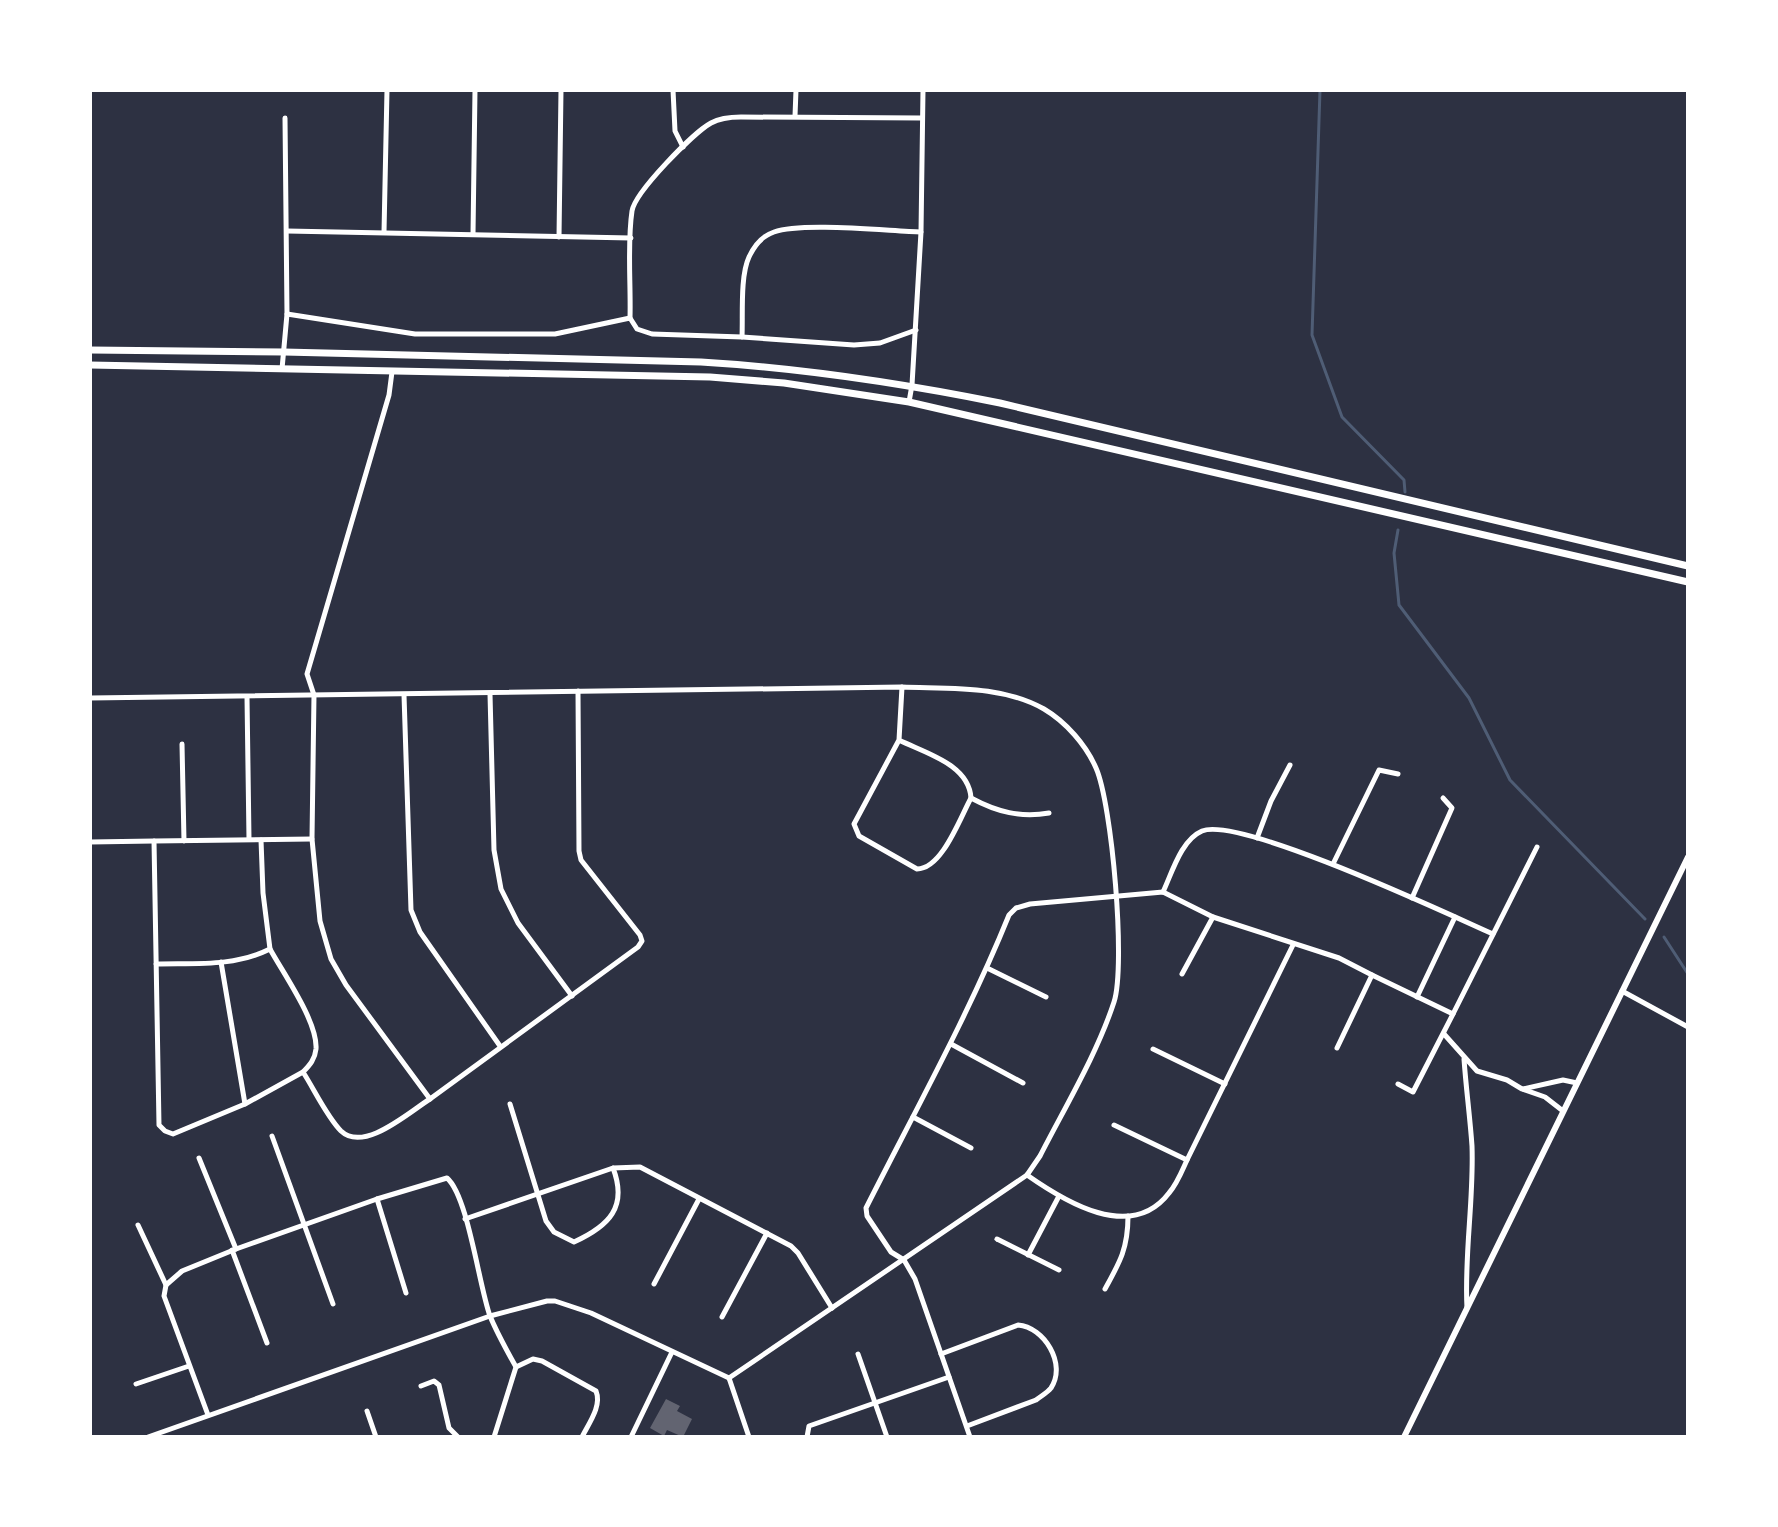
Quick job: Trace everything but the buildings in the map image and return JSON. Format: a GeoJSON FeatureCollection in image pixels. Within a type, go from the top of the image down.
{"type":"FeatureCollection","features":[{"type":"Feature","properties":{"kind":"main road"},"geometry":{"type":"LineString","coordinates":[[90,350],[701,362],[912,385],[1000,403],[1688,566]]}},
{"type":"Feature","properties":{"kind":"main road"},"geometry":{"type":"LineString","coordinates":[[90,365],[710,377],[784,383],[909,402],[1688,582]]}},
{"type":"Feature","properties":{"kind":"street"},"geometry":{"type":"LineString","coordinates":[[384,232],[387,90]]}},
{"type":"Feature","properties":{"kind":"street"},"geometry":{"type":"LineString","coordinates":[[473,234],[475,90]]}},
{"type":"Feature","properties":{"kind":"street"},"geometry":{"type":"LineString","coordinates":[[559,237],[561,90]]}},
{"type":"Feature","properties":{"kind":"street"},"geometry":{"type":"LineString","coordinates":[[673,90],[675,131],[683,147]]}},
{"type":"Feature","properties":{"kind":"street"},"geometry":{"type":"LineString","coordinates":[[795,116],[796,90]]}},
{"type":"Feature","properties":{"kind":"street"},"geometry":{"type":"LineString","coordinates":[[909,402],[921,232],[923,90]]}},
{"type":"Feature","properties":{"kind":"street"},"geometry":{"type":"LineString","coordinates":[[916,330],[868,346],[652,334],[637,329],[630,318],[631,238],[633,206],[643,191],[683,147],[714,121],[795,116],[922,118]]}},
{"type":"Feature","properties":{"kind":"street"},"geometry":{"type":"LineString","coordinates":[[282,370],[287,314],[285,118]]}},
{"type":"Feature","properties":{"kind":"street"},"geometry":{"type":"LineString","coordinates":[[742,337],[746,266],[757,243],[763,238],[774,232],[795,228],[921,232]]}},
{"type":"Feature","properties":{"kind":"street"},"geometry":{"type":"LineString","coordinates":[[287,231],[631,238]]}},
{"type":"Feature","properties":{"kind":"street"},"geometry":{"type":"LineString","coordinates":[[287,314],[415,334],[555,334],[630,318]]}},
{"type":"Feature","properties":{"kind":"street"},"geometry":{"type":"LineString","coordinates":[[392,372],[389,395],[307,674],[314,695],[312,839],[320,921],[331,959],[354,998],[430,1099]]}},
{"type":"Feature","properties":{"kind":"street"},"geometry":{"type":"LineString","coordinates":[[899,740],[957,769],[966,778],[971,798],[938,860],[925,869],[917,869],[859,836],[854,824],[899,740],[902,687]]}},
{"type":"Feature","properties":{"kind":"street"},"geometry":{"type":"LineString","coordinates":[[90,698],[902,687],[1006,694],[1044,709],[1087,748],[1105,793],[1119,973],[1114,1002],[1047,1142],[1027,1175],[729,1378]]}},
{"type":"Feature","properties":{"kind":"street"},"geometry":{"type":"LineString","coordinates":[[303,1072],[341,1130],[358,1139],[371,1137],[430,1099],[638,947],[642,941],[640,935],[581,860],[578,691]]}},
{"type":"Feature","properties":{"kind":"street"},"geometry":{"type":"LineString","coordinates":[[490,694],[494,850],[501,889],[518,923],[572,996]]}},
{"type":"Feature","properties":{"kind":"street"},"geometry":{"type":"LineString","coordinates":[[404,695],[409,888],[414,921],[500,1046]]}},
{"type":"Feature","properties":{"kind":"street"},"geometry":{"type":"LineString","coordinates":[[247,697],[249,839]]}},
{"type":"Feature","properties":{"kind":"street"},"geometry":{"type":"LineString","coordinates":[[182,744],[184,841]]}},
{"type":"Feature","properties":{"kind":"street"},"geometry":{"type":"LineString","coordinates":[[1257,838],[1271,801],[1290,765]]}},
{"type":"Feature","properties":{"kind":"street"},"geometry":{"type":"LineString","coordinates":[[1333,864],[1379,770],[1398,774]]}},
{"type":"Feature","properties":{"kind":"street"},"geometry":{"type":"LineString","coordinates":[[971,798],[987,807],[1026,817],[1049,813]]}},
{"type":"Feature","properties":{"kind":"street"},"geometry":{"type":"LineString","coordinates":[[1412,898],[1452,808],[1443,798]]}},
{"type":"Feature","properties":{"kind":"street"},"geometry":{"type":"LineString","coordinates":[[1163,892],[1184,848],[1205,830],[1257,838],[1333,864],[1493,934]]}},
{"type":"Feature","properties":{"kind":"street"},"geometry":{"type":"LineString","coordinates":[[90,842],[312,839]]}},
{"type":"Feature","properties":{"kind":"street"},"geometry":{"type":"LineString","coordinates":[[154,841],[159,1125],[173,1134],[245,1104],[303,1072],[312,1063],[316,1046],[305,1013],[270,949],[261,840]]}},
{"type":"Feature","properties":{"kind":"street"},"geometry":{"type":"LineString","coordinates":[[1398,1084],[1413,1092],[1537,847]]}},
{"type":"Feature","properties":{"kind":"street"},"geometry":{"type":"LineString","coordinates":[[1404,1437],[1688,857]]}},
{"type":"Feature","properties":{"kind":"street"},"geometry":{"type":"LineString","coordinates":[[970,1437],[915,1279],[904,1260],[891,1252],[867,1216],[866,1208],[951,1044],[1009,915],[1016,908],[1030,904],[1163,892],[1213,917],[1339,958],[1453,1014]]}},
{"type":"Feature","properties":{"kind":"street"},"geometry":{"type":"LineString","coordinates":[[1182,974],[1213,917]]}},
{"type":"Feature","properties":{"kind":"street"},"geometry":{"type":"LineString","coordinates":[[1417,997],[1455,917]]}},
{"type":"Feature","properties":{"kind":"street"},"geometry":{"type":"LineString","coordinates":[[1027,1175],[1059,1196],[1093,1212],[1128,1216],[1150,1209],[1169,1194],[1293,945]]}},
{"type":"Feature","properties":{"kind":"street"},"geometry":{"type":"LineString","coordinates":[[156,964],[248,959],[270,949]]}},
{"type":"Feature","properties":{"kind":"street"},"geometry":{"type":"LineString","coordinates":[[221,962],[245,1104]]}},
{"type":"Feature","properties":{"kind":"street"},"geometry":{"type":"LineString","coordinates":[[987,968],[1046,997]]}},
{"type":"Feature","properties":{"kind":"street"},"geometry":{"type":"LineString","coordinates":[[1337,1048],[1372,975]]}},
{"type":"Feature","properties":{"kind":"street"},"geometry":{"type":"LineString","coordinates":[[1622,991],[1688,1027]]}},
{"type":"Feature","properties":{"kind":"street"},"geometry":{"type":"LineString","coordinates":[[1444,1034],[1477,1071],[1545,1097],[1563,1111]]}},
{"type":"Feature","properties":{"kind":"street"},"geometry":{"type":"LineString","coordinates":[[951,1044],[1023,1083]]}},
{"type":"Feature","properties":{"kind":"street"},"geometry":{"type":"LineString","coordinates":[[1153,1049],[1225,1084]]}},
{"type":"Feature","properties":{"kind":"street"},"geometry":{"type":"LineString","coordinates":[[1464,1059],[1472,1146],[1469,1251],[1465,1280],[1467,1308]]}},
{"type":"Feature","properties":{"kind":"street"},"geometry":{"type":"LineString","coordinates":[[1522,1089],[1563,1080],[1577,1083]]}},
{"type":"Feature","properties":{"kind":"street"},"geometry":{"type":"LineString","coordinates":[[510,1104],[550,1227],[567,1239],[577,1241],[595,1232],[608,1220],[619,1185],[613,1168]]}},
{"type":"Feature","properties":{"kind":"street"},"geometry":{"type":"LineString","coordinates":[[913,1117],[971,1148]]}},
{"type":"Feature","properties":{"kind":"street"},"geometry":{"type":"LineString","coordinates":[[1114,1125],[1187,1160]]}},
{"type":"Feature","properties":{"kind":"street"},"geometry":{"type":"LineString","coordinates":[[272,1136],[333,1304]]}},
{"type":"Feature","properties":{"kind":"street"},"geometry":{"type":"LineString","coordinates":[[199,1158],[267,1343]]}},
{"type":"Feature","properties":{"kind":"street"},"geometry":{"type":"LineString","coordinates":[[465,1219],[613,1168],[640,1167],[780,1239],[798,1253],[832,1308]]}},
{"type":"Feature","properties":{"kind":"street"},"geometry":{"type":"LineString","coordinates":[[166,1285],[182,1271],[234,1250],[377,1199],[447,1178],[454,1186],[465,1219],[490,1316],[516,1367],[494,1437]]}},
{"type":"Feature","properties":{"kind":"street"},"geometry":{"type":"LineString","coordinates":[[1028,1255],[1059,1196]]}},
{"type":"Feature","properties":{"kind":"street"},"geometry":{"type":"LineString","coordinates":[[377,1199],[406,1293]]}},
{"type":"Feature","properties":{"kind":"street"},"geometry":{"type":"LineString","coordinates":[[654,1284],[699,1199]]}},
{"type":"Feature","properties":{"kind":"street"},"geometry":{"type":"LineString","coordinates":[[1105,1289],[1123,1257],[1128,1237],[1128,1216]]}},
{"type":"Feature","properties":{"kind":"street"},"geometry":{"type":"LineString","coordinates":[[138,1225],[166,1285],[164,1296],[208,1415]]}},
{"type":"Feature","properties":{"kind":"street"},"geometry":{"type":"LineString","coordinates":[[722,1317],[767,1233]]}},
{"type":"Feature","properties":{"kind":"street"},"geometry":{"type":"LineString","coordinates":[[997,1239],[1059,1270]]}},
{"type":"Feature","properties":{"kind":"street"},"geometry":{"type":"LineString","coordinates":[[148,1437],[490,1316],[555,1301],[591,1313],[729,1378],[749,1437]]}},
{"type":"Feature","properties":{"kind":"street"},"geometry":{"type":"LineString","coordinates":[[941,1354],[1018,1325],[1038,1333],[1050,1349],[1055,1370],[1054,1381],[1046,1393],[1036,1400],[967,1426]]}},
{"type":"Feature","properties":{"kind":"street"},"geometry":{"type":"LineString","coordinates":[[631,1437],[672,1352]]}},
{"type":"Feature","properties":{"kind":"street"},"geometry":{"type":"LineString","coordinates":[[858,1354],[887,1437]]}},
{"type":"Feature","properties":{"kind":"street"},"geometry":{"type":"LineString","coordinates":[[516,1367],[533,1359],[542,1361],[596,1391],[597,1406],[582,1437]]}},
{"type":"Feature","properties":{"kind":"street"},"geometry":{"type":"LineString","coordinates":[[136,1384],[189,1366]]}},
{"type":"Feature","properties":{"kind":"street"},"geometry":{"type":"LineString","coordinates":[[807,1437],[809,1426],[949,1377]]}},
{"type":"Feature","properties":{"kind":"street"},"geometry":{"type":"LineString","coordinates":[[421,1386],[434,1381],[439,1385],[449,1428],[458,1437]]}},
{"type":"Feature","properties":{"kind":"street"},"geometry":{"type":"LineString","coordinates":[[367,1411],[376,1437]]}},
{"type":"Feature","properties":{"kind":"waterway"},"geometry":{"type":"LineString","coordinates":[[1320,90],[1312,335],[1342,417],[1404,480],[1405,492]]}},
{"type":"Feature","properties":{"kind":"waterway"},"geometry":{"type":"LineString","coordinates":[[1398,530],[1394,553],[1399,605],[1469,698],[1510,780],[1645,919]]}},
{"type":"Feature","properties":{"kind":"waterway"},"geometry":{"type":"LineString","coordinates":[[1664,937],[1688,974]]}}]}
